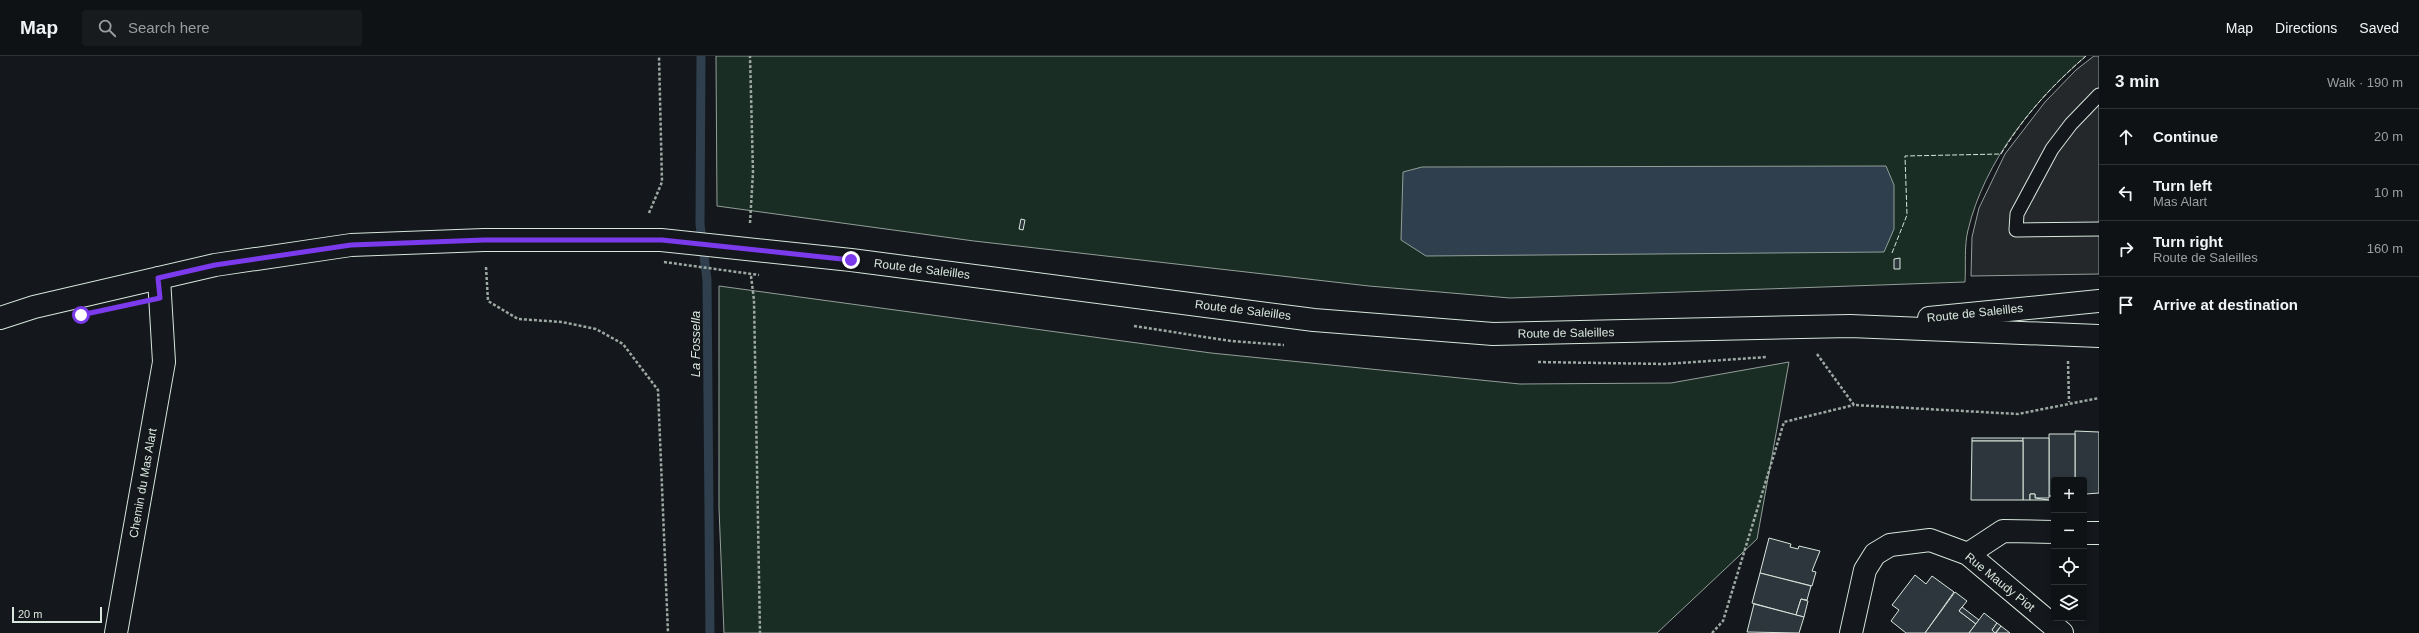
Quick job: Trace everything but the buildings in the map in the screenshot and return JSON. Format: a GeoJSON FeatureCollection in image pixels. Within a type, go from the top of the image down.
{"type":"FeatureCollection","features":[{"type":"Feature","properties":{"kind":"main road","name":"Route de Saleilles"},"geometry":{"type":"LineString","coordinates":[[0,318],[34,307],[215,265],[351,245],[484,240],[662,240],[851,260],[1314,320],[1493,334],[1850,326],[2067,336],[2099,336]]}},
{"type":"Feature","properties":{"kind":"main road","name":"Chemin du Mas Alart"},"geometry":{"type":"LineString","coordinates":[[116,633],[164,362],[164,333],[158,278]]}},
{"type":"Feature","properties":{"kind":"main road","name":"Route de Saleilles"},"geometry":{"type":"LineString","coordinates":[[1850,326],[2099,301]]}},
{"type":"Feature","properties":{"kind":"main road"},"geometry":{"type":"LineString","coordinates":[[1968,554],[2003,531],[2051,532]]}},
{"type":"Feature","properties":{"kind":"main road"},"geometry":{"type":"LineString","coordinates":[[2087,533],[2099,533]]}},
{"type":"Feature","properties":{"kind":"main road","name":"Rue Maudy Piot"},"geometry":{"type":"LineString","coordinates":[[1851,633],[1866,570],[1875,554],[1890,545],[1930,540],[1968,554],[2062,633]]}},
{"type":"Feature","properties":{"kind":"lane"},"geometry":{"type":"LineString","coordinates":[[2099,95],[2071,124],[2052,149],[2017,214],[2016,230],[2099,229]]}},
{"type":"Feature","properties":{"kind":"path"},"geometry":{"type":"LineString","coordinates":[[637,240],[662,182],[659,56]]}},
{"type":"Feature","properties":{"kind":"path"},"geometry":{"type":"LineString","coordinates":[[750,56],[753,172],[748,249],[754,300],[760,633]]}},
{"type":"Feature","properties":{"kind":"path"},"geometry":{"type":"LineString","coordinates":[[484,240],[488,301],[518,319],[562,322],[596,329],[623,344],[658,390],[668,633]]}},
{"type":"Feature","properties":{"kind":"path"},"geometry":{"type":"LineString","coordinates":[[656,262],[759,275]]}},
{"type":"Feature","properties":{"kind":"path"},"geometry":{"type":"LineString","coordinates":[[2067,336],[2069,402]]}},
{"type":"Feature","properties":{"kind":"path"},"geometry":{"type":"LineString","coordinates":[[1816,353],[1854,405]]}},
{"type":"Feature","properties":{"kind":"path"},"geometry":{"type":"LineString","coordinates":[[1712,633],[1723,621],[1784,422],[1854,405],[2018,414],[2069,402],[2099,398]]}},
{"type":"Feature","properties":{"kind":"green space"},"geometry":{"type":"Polygon","coordinates":[[[716,56],[2086,56],[2066,74],[2030,113],[1999,156],[1986,180],[1976,204],[1968,230],[1965,282],[1510,298],[1369,286],[974,241],[717,206],[716,56]]]}},
{"type":"Feature","properties":{"kind":"green space"},"geometry":{"type":"Polygon","coordinates":[[[719,286],[1211,353],[1520,384],[1671,383],[1789,362],[1757,539],[1657,633],[724,633],[719,508],[719,286]]]}},
{"type":"Feature","properties":{"kind":"shaded area"},"geometry":{"type":"Polygon","coordinates":[[[2094,56],[2099,56],[2099,274],[1971,276],[1972,237],[1979,208],[2005,154],[2045,102],[2076,70],[2094,56]]]}},
{"type":"Feature","properties":{"kind":"water"},"geometry":{"type":"Polygon","coordinates":[[[1886,166],[1894,185],[1894,229],[1884,252],[1426,256],[1401,240],[1403,172],[1422,167],[1886,166]]]}},
{"type":"Feature","properties":{"kind":"waterway","name":"La Fossella"},"geometry":{"type":"LineString","coordinates":[[701,56],[700,224],[707,280],[710,633]]}},
{"type":"Feature","properties":{"kind":"fence"},"geometry":{"type":"LineString","coordinates":[[1892,253],[1907,215],[1905,156],[2001,154],[2019,127],[2039,102],[2086,56]]}},
{"type":"Feature","properties":{"kind":"route"},"geometry":{"type":"LineString","coordinates":[[81,315],[160,298],[158,278],[215,265],[351,245],[484,240],[662,240],[851,260]]}}]}
